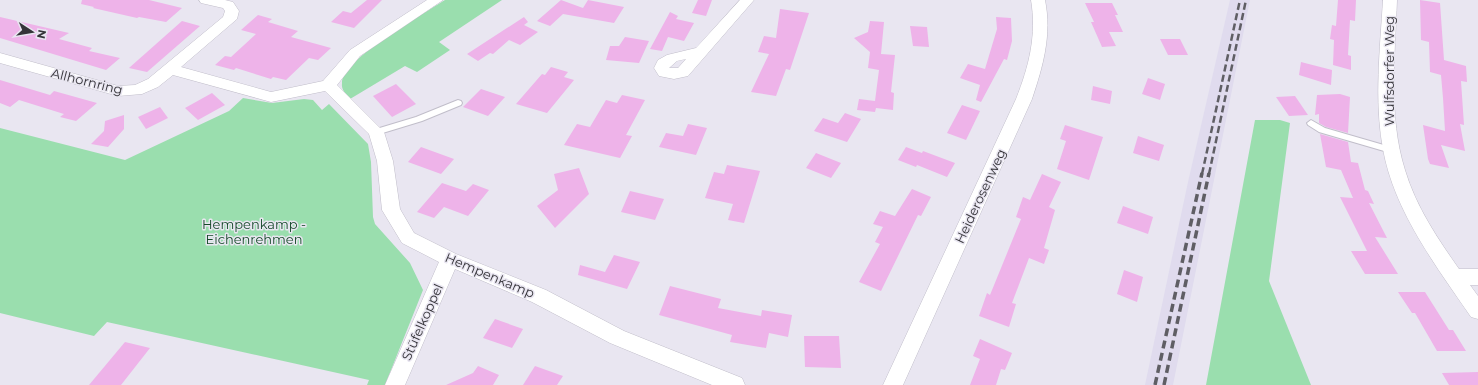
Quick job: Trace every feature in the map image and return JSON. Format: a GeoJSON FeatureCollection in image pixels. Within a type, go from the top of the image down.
{"type":"FeatureCollection","features":[{"type":"Feature","properties":{"kind":"street","name":"Allhornring"},"geometry":{"type":"LineString","coordinates":[[0,58],[122,92],[146,87],[222,27],[232,15],[231,8],[228,5],[206,0]]}},
{"type":"Feature","properties":{"kind":"street"},"geometry":{"type":"LineString","coordinates":[[170,69],[277,99],[328,86],[355,53],[436,0]]}},
{"type":"Feature","properties":{"kind":"street"},"geometry":{"type":"LineString","coordinates":[[699,52],[748,0]]}},
{"type":"Feature","properties":{"kind":"street","name":"Heiderosenweg"},"geometry":{"type":"LineString","coordinates":[[893,385],[1018,111],[1032,77],[1040,46],[1040,7],[1038,0]]}},
{"type":"Feature","properties":{"kind":"street","name":"Wulfsdorfer Weg"},"geometry":{"type":"LineString","coordinates":[[1390,0],[1387,109],[1391,150],[1414,212],[1478,311]]}},
{"type":"Feature","properties":{"kind":"street","name":"Hempenkamp"},"geometry":{"type":"LineString","coordinates":[[328,86],[376,132],[385,161],[391,210],[408,238],[450,259],[539,296],[617,337],[735,385]]}},
{"type":"Feature","properties":{"kind":"street","name":"Stüfelkoppel"},"geometry":{"type":"LineString","coordinates":[[395,385],[450,259]]}},
{"type":"Feature","properties":{"kind":"street"},"geometry":{"type":"LineString","coordinates":[[1455,277],[1478,277]]}},
{"type":"Feature","properties":{"kind":"lane"},"geometry":{"type":"LineString","coordinates":[[376,132],[418,119],[458,102]]}},
{"type":"Feature","properties":{"kind":"lane"},"geometry":{"type":"LineString","coordinates":[[1311,123],[1322,130],[1391,150]]}},
{"type":"Feature","properties":{"kind":"shaded area"},"geometry":{"type":"Polygon","coordinates":[[[1230,0],[1250,0],[1173,385],[1145,385],[1188,182],[1230,0]]]}},
{"type":"Feature","properties":{"kind":"green space"},"geometry":{"type":"Polygon","coordinates":[[[445,0],[502,0],[439,42],[450,50],[417,72],[405,66],[350,99],[345,94],[342,83],[346,73],[355,62],[386,37],[445,0]]]}},
{"type":"Feature","properties":{"kind":"green space","name":"Hempenkamp - Eichenrehmen"},"geometry":{"type":"Polygon","coordinates":[[[243,98],[272,103],[304,99],[313,100],[322,110],[329,104],[368,144],[371,162],[373,217],[375,224],[410,263],[423,290],[385,385],[367,385],[369,380],[107,322],[94,336],[0,313],[0,128],[125,160],[229,111],[243,98]]]}},
{"type":"Feature","properties":{"kind":"green space"},"geometry":{"type":"Polygon","coordinates":[[[1255,120],[1280,120],[1290,123],[1269,281],[1311,385],[1206,385],[1255,120]]]}},
{"type":"Feature","properties":{"kind":"building"},"geometry":{"type":"Polygon","coordinates":[[[82,0],[149,0],[182,8],[166,22],[139,17],[137,18],[93,8],[94,7],[81,4],[82,0]]]}},
{"type":"Feature","properties":{"kind":"building"},"geometry":{"type":"Polygon","coordinates":[[[367,0],[382,0],[354,28],[331,22],[343,11],[351,13],[367,0]]]}},
{"type":"Feature","properties":{"kind":"building"},"geometry":{"type":"Polygon","coordinates":[[[561,0],[583,8],[588,0],[624,7],[614,23],[563,14],[550,26],[537,21],[561,0]]]}},
{"type":"Feature","properties":{"kind":"building"},"geometry":{"type":"Polygon","coordinates":[[[698,0],[712,0],[706,16],[692,13],[698,0]]]}},
{"type":"Feature","properties":{"kind":"building"},"geometry":{"type":"Polygon","coordinates":[[[1338,0],[1356,0],[1355,21],[1350,20],[1348,55],[1351,56],[1351,70],[1333,65],[1334,40],[1330,39],[1332,25],[1336,26],[1338,0]]]}},
{"type":"Feature","properties":{"kind":"building"},"geometry":{"type":"Polygon","coordinates":[[[1420,0],[1440,3],[1444,60],[1466,66],[1467,82],[1461,81],[1464,125],[1460,124],[1465,151],[1441,145],[1449,168],[1430,164],[1428,159],[1423,125],[1445,131],[1441,75],[1430,72],[1429,42],[1421,40],[1420,0]]]}},
{"type":"Feature","properties":{"kind":"building"},"geometry":{"type":"Polygon","coordinates":[[[1085,3],[1112,3],[1118,15],[1115,15],[1123,32],[1109,32],[1116,46],[1102,47],[1091,22],[1094,22],[1085,3]]]}},
{"type":"Feature","properties":{"kind":"building"},"geometry":{"type":"Polygon","coordinates":[[[780,9],[809,13],[790,70],[786,69],[776,96],[751,92],[769,54],[758,52],[764,36],[776,38],[780,9]]]}},
{"type":"Feature","properties":{"kind":"building"},"geometry":{"type":"Polygon","coordinates":[[[670,12],[678,16],[676,19],[694,23],[684,41],[668,37],[662,51],[650,49],[670,12]]]}},
{"type":"Feature","properties":{"kind":"building"},"geometry":{"type":"Polygon","coordinates":[[[258,15],[272,19],[268,22],[298,31],[291,37],[331,48],[318,60],[309,58],[286,80],[273,77],[271,79],[236,68],[234,70],[215,65],[225,56],[231,57],[256,34],[241,30],[258,15]]]}},
{"type":"Feature","properties":{"kind":"building"},"geometry":{"type":"Polygon","coordinates":[[[0,17],[69,33],[59,39],[92,48],[89,51],[120,58],[106,70],[0,38],[0,17]]]}},
{"type":"Feature","properties":{"kind":"building"},"geometry":{"type":"Polygon","coordinates":[[[524,17],[528,22],[524,25],[538,32],[520,45],[509,40],[493,54],[490,53],[478,61],[467,54],[524,17]]]}},
{"type":"Feature","properties":{"kind":"building"},"geometry":{"type":"Polygon","coordinates":[[[996,17],[1011,18],[1012,41],[1007,60],[1004,59],[981,102],[976,100],[980,85],[960,78],[968,64],[985,69],[997,29],[996,17]]]}},
{"type":"Feature","properties":{"kind":"building"},"geometry":{"type":"Polygon","coordinates":[[[182,21],[200,26],[147,72],[129,68],[182,21]]]}},
{"type":"Feature","properties":{"kind":"building"},"geometry":{"type":"Polygon","coordinates":[[[870,21],[884,22],[881,54],[895,55],[891,92],[894,93],[893,110],[876,108],[875,112],[857,110],[859,99],[875,101],[879,70],[868,68],[870,52],[854,38],[868,32],[870,21]]]}},
{"type":"Feature","properties":{"kind":"building"},"geometry":{"type":"Polygon","coordinates":[[[910,26],[927,27],[929,47],[913,46],[910,26]]]}},
{"type":"Feature","properties":{"kind":"building"},"geometry":{"type":"Polygon","coordinates":[[[625,37],[649,41],[639,63],[606,60],[610,46],[619,46],[625,37]]]}},
{"type":"Feature","properties":{"kind":"building"},"geometry":{"type":"Polygon","coordinates":[[[1160,39],[1180,39],[1188,55],[1168,55],[1160,39]]]}},
{"type":"Feature","properties":{"kind":"building"},"geometry":{"type":"Polygon","coordinates":[[[1301,62],[1332,70],[1331,85],[1299,75],[1301,62]]]}},
{"type":"Feature","properties":{"kind":"building"},"geometry":{"type":"Polygon","coordinates":[[[551,67],[568,72],[564,77],[574,80],[547,113],[516,104],[542,74],[545,75],[551,67]]]}},
{"type":"Feature","properties":{"kind":"building"},"geometry":{"type":"Polygon","coordinates":[[[1148,78],[1165,84],[1160,100],[1142,94],[1148,78]]]}},
{"type":"Feature","properties":{"kind":"building"},"geometry":{"type":"Polygon","coordinates":[[[0,80],[50,95],[54,91],[97,103],[76,121],[60,117],[64,114],[19,100],[10,107],[0,103],[0,80]]]}},
{"type":"Feature","properties":{"kind":"building"},"geometry":{"type":"Polygon","coordinates":[[[396,84],[416,104],[392,117],[373,96],[396,84]]]}},
{"type":"Feature","properties":{"kind":"building"},"geometry":{"type":"Polygon","coordinates":[[[1093,86],[1112,91],[1110,104],[1091,100],[1093,86]]]}},
{"type":"Feature","properties":{"kind":"building"},"geometry":{"type":"Polygon","coordinates":[[[481,89],[505,97],[488,116],[463,107],[481,89]]]}},
{"type":"Feature","properties":{"kind":"building"},"geometry":{"type":"Polygon","coordinates":[[[212,93],[225,105],[198,120],[185,108],[212,93]]]}},
{"type":"Feature","properties":{"kind":"building"},"geometry":{"type":"Polygon","coordinates":[[[1340,94],[1350,97],[1348,133],[1326,127],[1319,123],[1319,114],[1315,115],[1317,95],[1340,94]]]}},
{"type":"Feature","properties":{"kind":"building"},"geometry":{"type":"Polygon","coordinates":[[[622,95],[645,100],[626,135],[632,136],[620,158],[564,145],[577,124],[590,127],[606,100],[617,103],[622,95]]]}},
{"type":"Feature","properties":{"kind":"building"},"geometry":{"type":"Polygon","coordinates":[[[1295,96],[1308,115],[1289,116],[1276,97],[1295,96]]]}},
{"type":"Feature","properties":{"kind":"building"},"geometry":{"type":"Polygon","coordinates":[[[962,105],[980,111],[966,140],[947,133],[962,105]]]}},
{"type":"Feature","properties":{"kind":"building"},"geometry":{"type":"Polygon","coordinates":[[[160,107],[168,118],[146,129],[138,117],[160,107]]]}},
{"type":"Feature","properties":{"kind":"building"},"geometry":{"type":"Polygon","coordinates":[[[845,113],[861,119],[847,142],[814,131],[823,118],[838,123],[845,113]]]}},
{"type":"Feature","properties":{"kind":"building"},"geometry":{"type":"Polygon","coordinates":[[[124,115],[124,129],[108,147],[91,144],[104,131],[105,121],[124,115]]]}},
{"type":"Feature","properties":{"kind":"building"},"geometry":{"type":"Polygon","coordinates":[[[688,124],[707,128],[696,155],[659,147],[666,133],[683,136],[688,124]]]}},
{"type":"Feature","properties":{"kind":"building"},"geometry":{"type":"Polygon","coordinates":[[[1065,125],[1103,137],[1089,180],[1057,169],[1066,141],[1060,139],[1065,125]]]}},
{"type":"Feature","properties":{"kind":"building"},"geometry":{"type":"Polygon","coordinates":[[[1320,134],[1348,142],[1351,162],[1358,163],[1365,190],[1368,191],[1374,204],[1369,203],[1387,238],[1375,237],[1398,274],[1365,274],[1351,251],[1367,251],[1340,197],[1353,198],[1341,170],[1326,167],[1320,134]]]}},
{"type":"Feature","properties":{"kind":"building"},"geometry":{"type":"Polygon","coordinates":[[[1138,136],[1164,145],[1159,161],[1133,153],[1138,136]]]}},
{"type":"Feature","properties":{"kind":"building"},"geometry":{"type":"Polygon","coordinates":[[[421,147],[454,159],[441,174],[408,162],[421,147]]]}},
{"type":"Feature","properties":{"kind":"building"},"geometry":{"type":"Polygon","coordinates":[[[906,147],[922,153],[923,151],[955,163],[947,177],[917,165],[916,167],[898,160],[906,147]]]}},
{"type":"Feature","properties":{"kind":"building"},"geometry":{"type":"Polygon","coordinates":[[[816,153],[841,163],[831,178],[806,168],[816,153]]]}},
{"type":"Feature","properties":{"kind":"building"},"geometry":{"type":"Polygon","coordinates":[[[727,165],[760,171],[744,223],[728,220],[733,204],[705,198],[714,172],[724,174],[727,165]]]}},
{"type":"Feature","properties":{"kind":"building"},"geometry":{"type":"Polygon","coordinates":[[[579,168],[589,194],[555,228],[537,206],[558,190],[554,174],[579,168]]]}},
{"type":"Feature","properties":{"kind":"building"},"geometry":{"type":"Polygon","coordinates":[[[1042,174],[1061,182],[1049,207],[1055,210],[1044,248],[1049,250],[1044,264],[1029,258],[1012,303],[1016,304],[1009,327],[979,316],[987,293],[990,295],[1021,219],[1016,217],[1023,197],[1030,200],[1042,174]]]}},
{"type":"Feature","properties":{"kind":"building"},"geometry":{"type":"Polygon","coordinates":[[[442,183],[466,191],[473,184],[489,190],[468,216],[444,207],[434,218],[417,212],[442,183]]]}},
{"type":"Feature","properties":{"kind":"building"},"geometry":{"type":"Polygon","coordinates":[[[912,189],[931,197],[921,216],[918,215],[881,291],[859,282],[880,244],[875,242],[883,227],[873,224],[880,211],[895,216],[912,189]]]}},
{"type":"Feature","properties":{"kind":"building"},"geometry":{"type":"Polygon","coordinates":[[[630,191],[664,199],[655,220],[621,212],[630,191]]]}},
{"type":"Feature","properties":{"kind":"building"},"geometry":{"type":"Polygon","coordinates":[[[1123,206],[1153,217],[1148,234],[1117,223],[1123,206]]]}},
{"type":"Feature","properties":{"kind":"building"},"geometry":{"type":"Polygon","coordinates":[[[614,255],[640,262],[627,289],[578,275],[580,265],[605,272],[614,255]]]}},
{"type":"Feature","properties":{"kind":"building"},"geometry":{"type":"Polygon","coordinates":[[[1124,270],[1143,277],[1137,302],[1117,294],[1124,270]]]}},
{"type":"Feature","properties":{"kind":"building"},"geometry":{"type":"Polygon","coordinates":[[[670,286],[721,299],[718,308],[761,316],[762,310],[792,315],[788,337],[769,333],[766,348],[730,342],[732,335],[659,315],[670,286]]]}},
{"type":"Feature","properties":{"kind":"building"},"geometry":{"type":"Polygon","coordinates":[[[1398,292],[1425,292],[1449,330],[1453,330],[1466,351],[1437,351],[1415,313],[1412,313],[1398,292]]]}},
{"type":"Feature","properties":{"kind":"building"},"geometry":{"type":"Polygon","coordinates":[[[495,319],[523,329],[512,348],[483,338],[495,319]]]}},
{"type":"Feature","properties":{"kind":"building"},"geometry":{"type":"Polygon","coordinates":[[[804,336],[839,336],[841,368],[805,367],[804,336]]]}},
{"type":"Feature","properties":{"kind":"building"},"geometry":{"type":"Polygon","coordinates":[[[980,339],[1012,353],[1005,370],[1001,369],[996,385],[970,385],[980,359],[973,356],[980,339]]]}},
{"type":"Feature","properties":{"kind":"building"},"geometry":{"type":"Polygon","coordinates":[[[125,342],[150,348],[121,385],[89,385],[125,342]]]}},
{"type":"Feature","properties":{"kind":"building"},"geometry":{"type":"Polygon","coordinates":[[[478,366],[499,375],[493,385],[446,385],[473,373],[478,366]]]}},
{"type":"Feature","properties":{"kind":"building"},"geometry":{"type":"Polygon","coordinates":[[[535,366],[563,376],[557,385],[523,385],[535,366]]]}},
{"type":"Feature","properties":{"kind":"building"},"geometry":{"type":"Polygon","coordinates":[[[1478,372],[1478,385],[1449,385],[1442,373],[1478,372]]]}},
{"type":"Feature","properties":{"kind":"railway"},"geometry":{"type":"LineString","coordinates":[[1202,174],[1240,0]]}},
{"type":"Feature","properties":{"kind":"railway"},"geometry":{"type":"LineString","coordinates":[[1209,174],[1246,0]]}},
{"type":"Feature","properties":{"kind":"railway"},"geometry":{"type":"LineString","coordinates":[[1155,385],[1202,173]]}},
{"type":"Feature","properties":{"kind":"railway"},"geometry":{"type":"LineString","coordinates":[[1164,385],[1209,173]]}}]}
